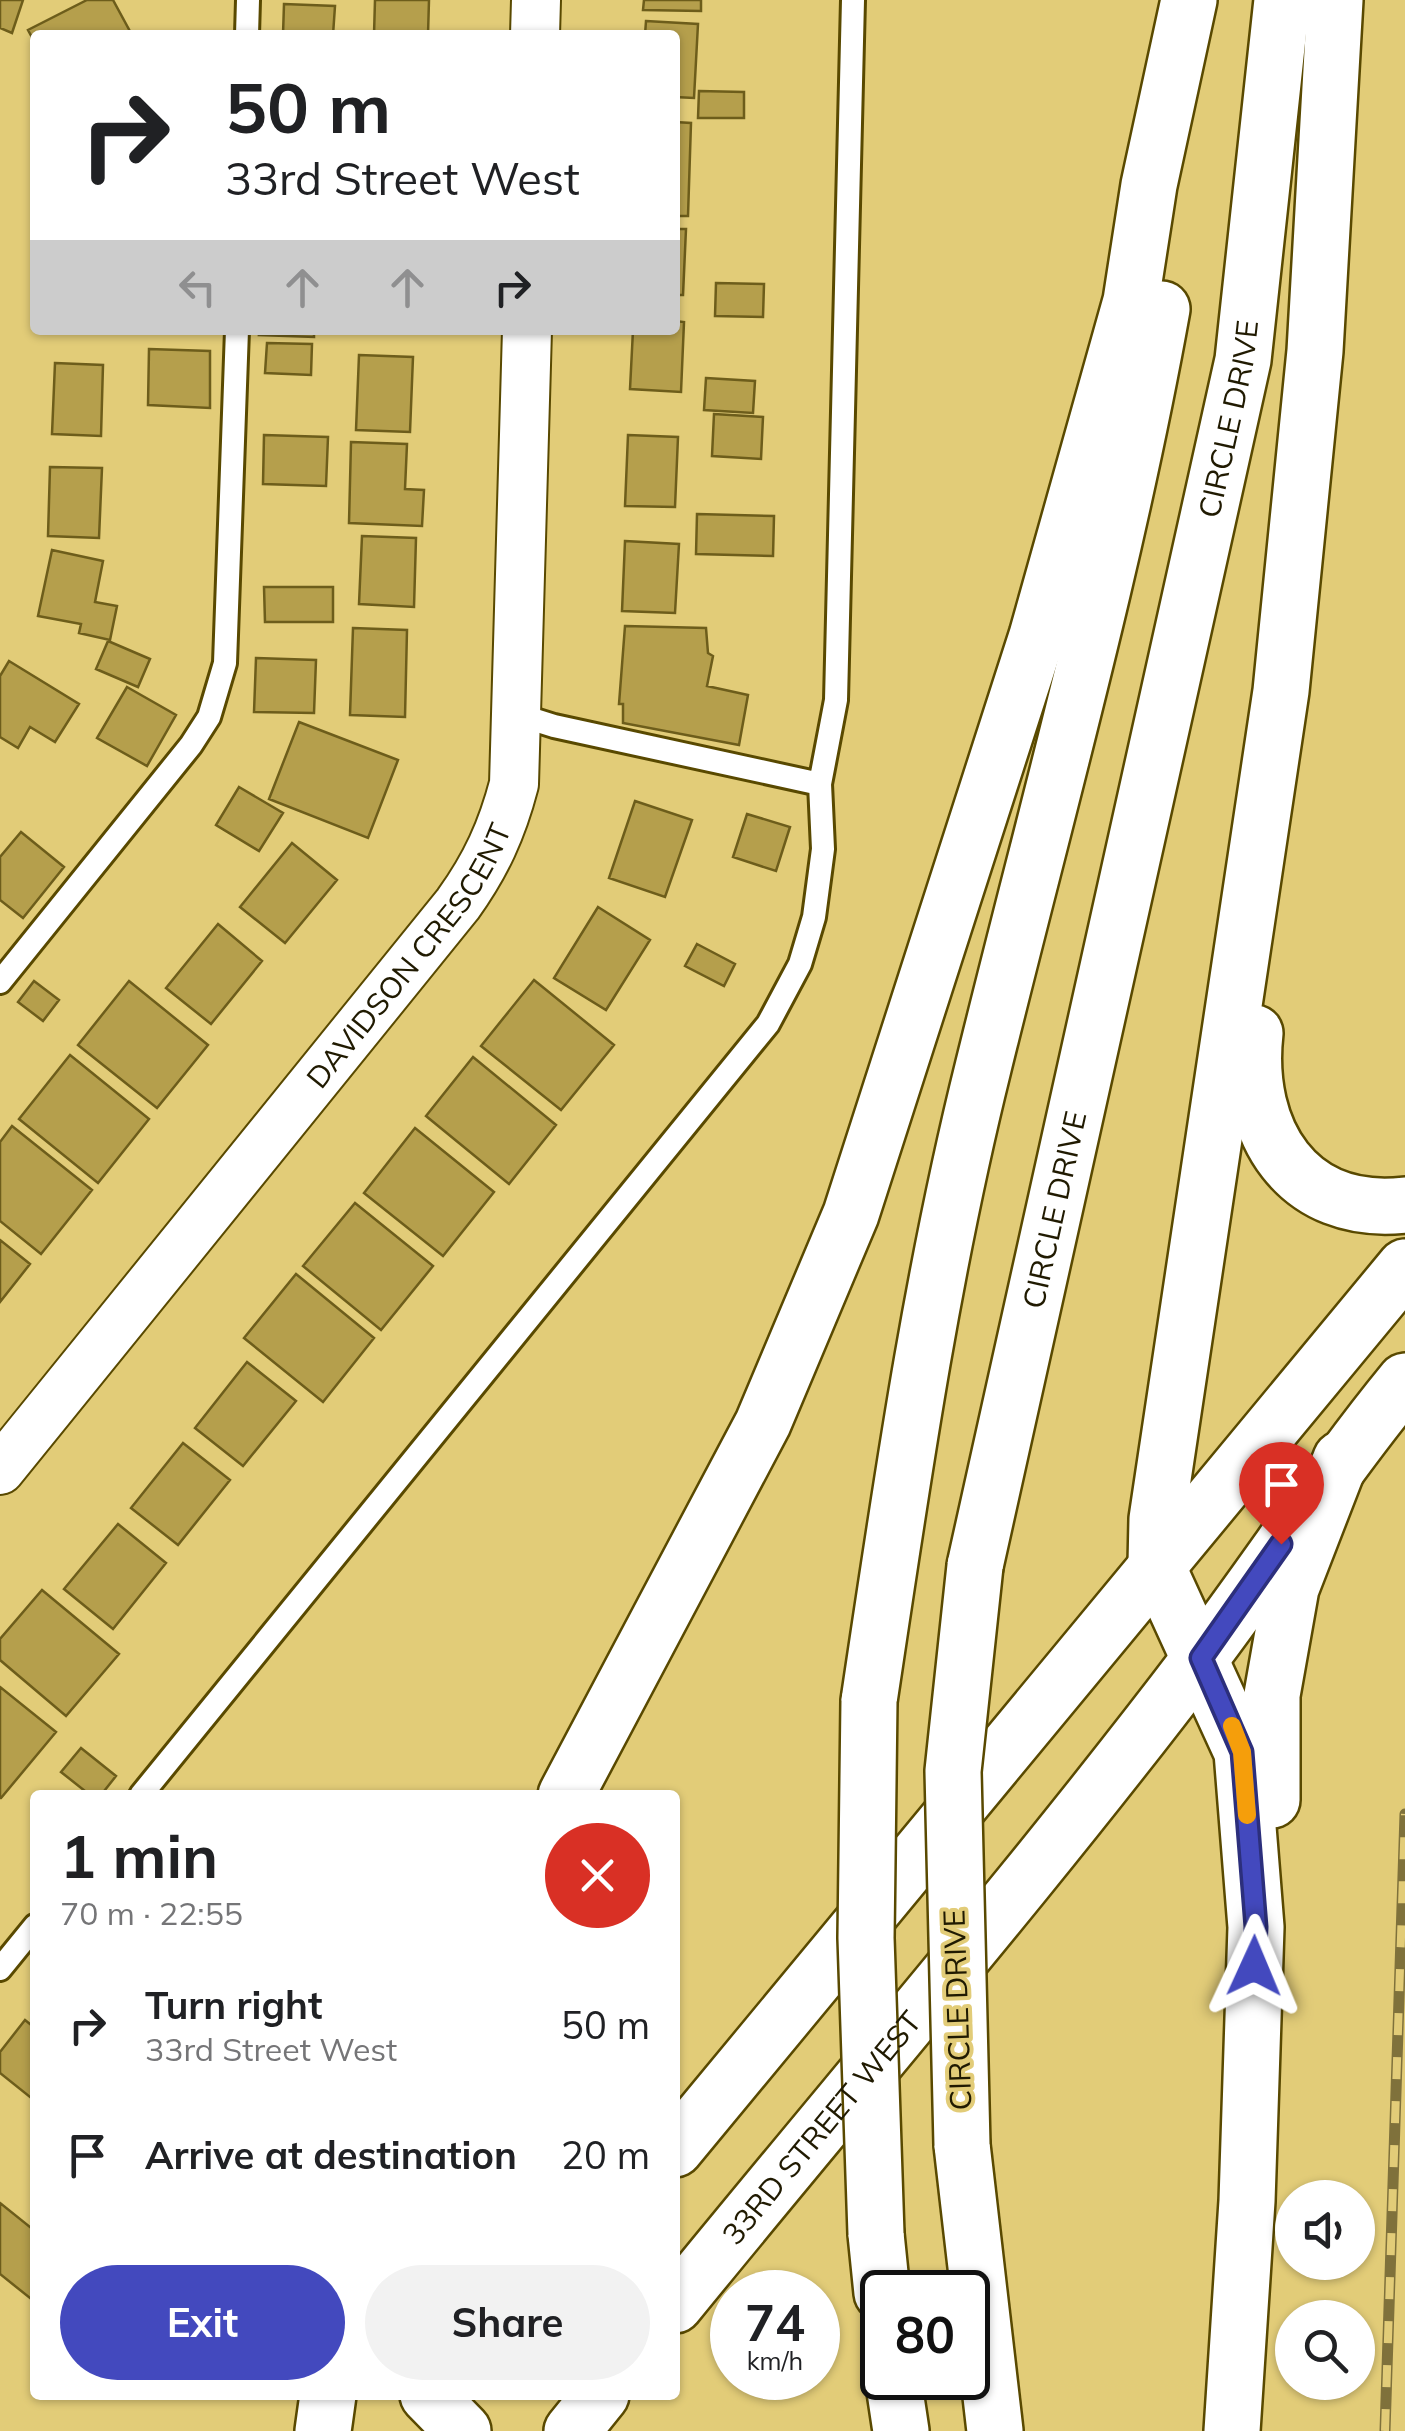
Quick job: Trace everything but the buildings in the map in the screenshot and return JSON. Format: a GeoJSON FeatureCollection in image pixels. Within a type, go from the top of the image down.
{"type":"FeatureCollection","features":[{"type":"Feature","properties":{"kind":"main road"},"geometry":{"type":"LineString","coordinates":[[569,1790],[763,1423],[851,1214],[1038,636],[1131,301],[1149,185],[1189,0]]}},
{"type":"Feature","properties":{"kind":"main road"},"geometry":{"type":"LineString","coordinates":[[880,2270],[866,1977],[869,1700],[928,1312],[1156,342],[1196,111],[1210,0]]}},
{"type":"Feature","properties":{"kind":"main road","name":"CIRCLE DRIVE"},"geometry":{"type":"LineString","coordinates":[[996,2431],[962,2144],[954,1771],[975,1566],[1243,360],[1282,0]]}},
{"type":"Feature","properties":{"kind":"main road"},"geometry":{"type":"LineString","coordinates":[[1232,2431],[1246,2201],[1256,1927],[1242,1752],[1156,1564],[1161,1475],[1281,691],[1315,351],[1335,0]]}},
{"type":"Feature","properties":{"kind":"main road"},"geometry":{"type":"LineString","coordinates":[[1281,691],[1278,813],[1252,1058],[1254,1100],[1266,1134],[1289,1167],[1316,1186],[1359,1202],[1405,1205]]}},
{"type":"Feature","properties":{"kind":"main road"},"geometry":{"type":"LineString","coordinates":[[680,2142],[1405,1267]]}},
{"type":"Feature","properties":{"kind":"main road","name":"33RD STREET WEST"},"geometry":{"type":"LineString","coordinates":[[680,2299],[1201,1658],[1341,1459],[1405,1381]]}},
{"type":"Feature","properties":{"kind":"main road"},"geometry":{"type":"LineString","coordinates":[[1256,1927],[1268,1860],[1275,1753],[1272,1694],[1291,1588],[1341,1459]]}},
{"type":"Feature","properties":{"kind":"main road"},"geometry":{"type":"LineString","coordinates":[[323,2431],[327,2400]]}},
{"type":"Feature","properties":{"kind":"main road"},"geometry":{"type":"LineString","coordinates":[[572,2431],[597,2400]]}},
{"type":"Feature","properties":{"kind":"main road"},"geometry":{"type":"LineString","coordinates":[[896,2400],[901,2431]]}},
{"type":"Feature","properties":{"kind":"street"},"geometry":{"type":"LineString","coordinates":[[535,30],[536,0]]}},
{"type":"Feature","properties":{"kind":"street","name":"DAVIDSON CRESCENT"},"geometry":{"type":"LineString","coordinates":[[0,1470],[484,868],[503,828],[514,784],[527,335]]}},
{"type":"Feature","properties":{"kind":"lane"},"geometry":{"type":"LineString","coordinates":[[247,30],[248,0]]}},
{"type":"Feature","properties":{"kind":"lane"},"geometry":{"type":"LineString","coordinates":[[146,1790],[768,1024],[800,964],[814,918],[823,849],[820,784],[836,700],[853,0]]}},
{"type":"Feature","properties":{"kind":"lane"},"geometry":{"type":"LineString","coordinates":[[0,982],[192,745],[220,691],[225,663],[237,335]]}},
{"type":"Feature","properties":{"kind":"lane"},"geometry":{"type":"LineString","coordinates":[[516,714],[554,726],[820,784]]}},
{"type":"Feature","properties":{"kind":"lane"},"geometry":{"type":"LineString","coordinates":[[0,1969],[30,1932]]}},
{"type":"Feature","properties":{"kind":"railway"},"geometry":{"type":"LineString","coordinates":[[1385,2431],[1405,1814]]}},
{"type":"Feature","properties":{"kind":"slow traffic"},"geometry":{"type":"LineString","coordinates":[[1232,1726],[1242,1752],[1247,1815]]}},
{"type":"Feature","properties":{"kind":"route"},"geometry":{"type":"LineString","coordinates":[[1254,1966],[1256,1927],[1242,1752],[1201,1658],[1281,1544]]}}]}
